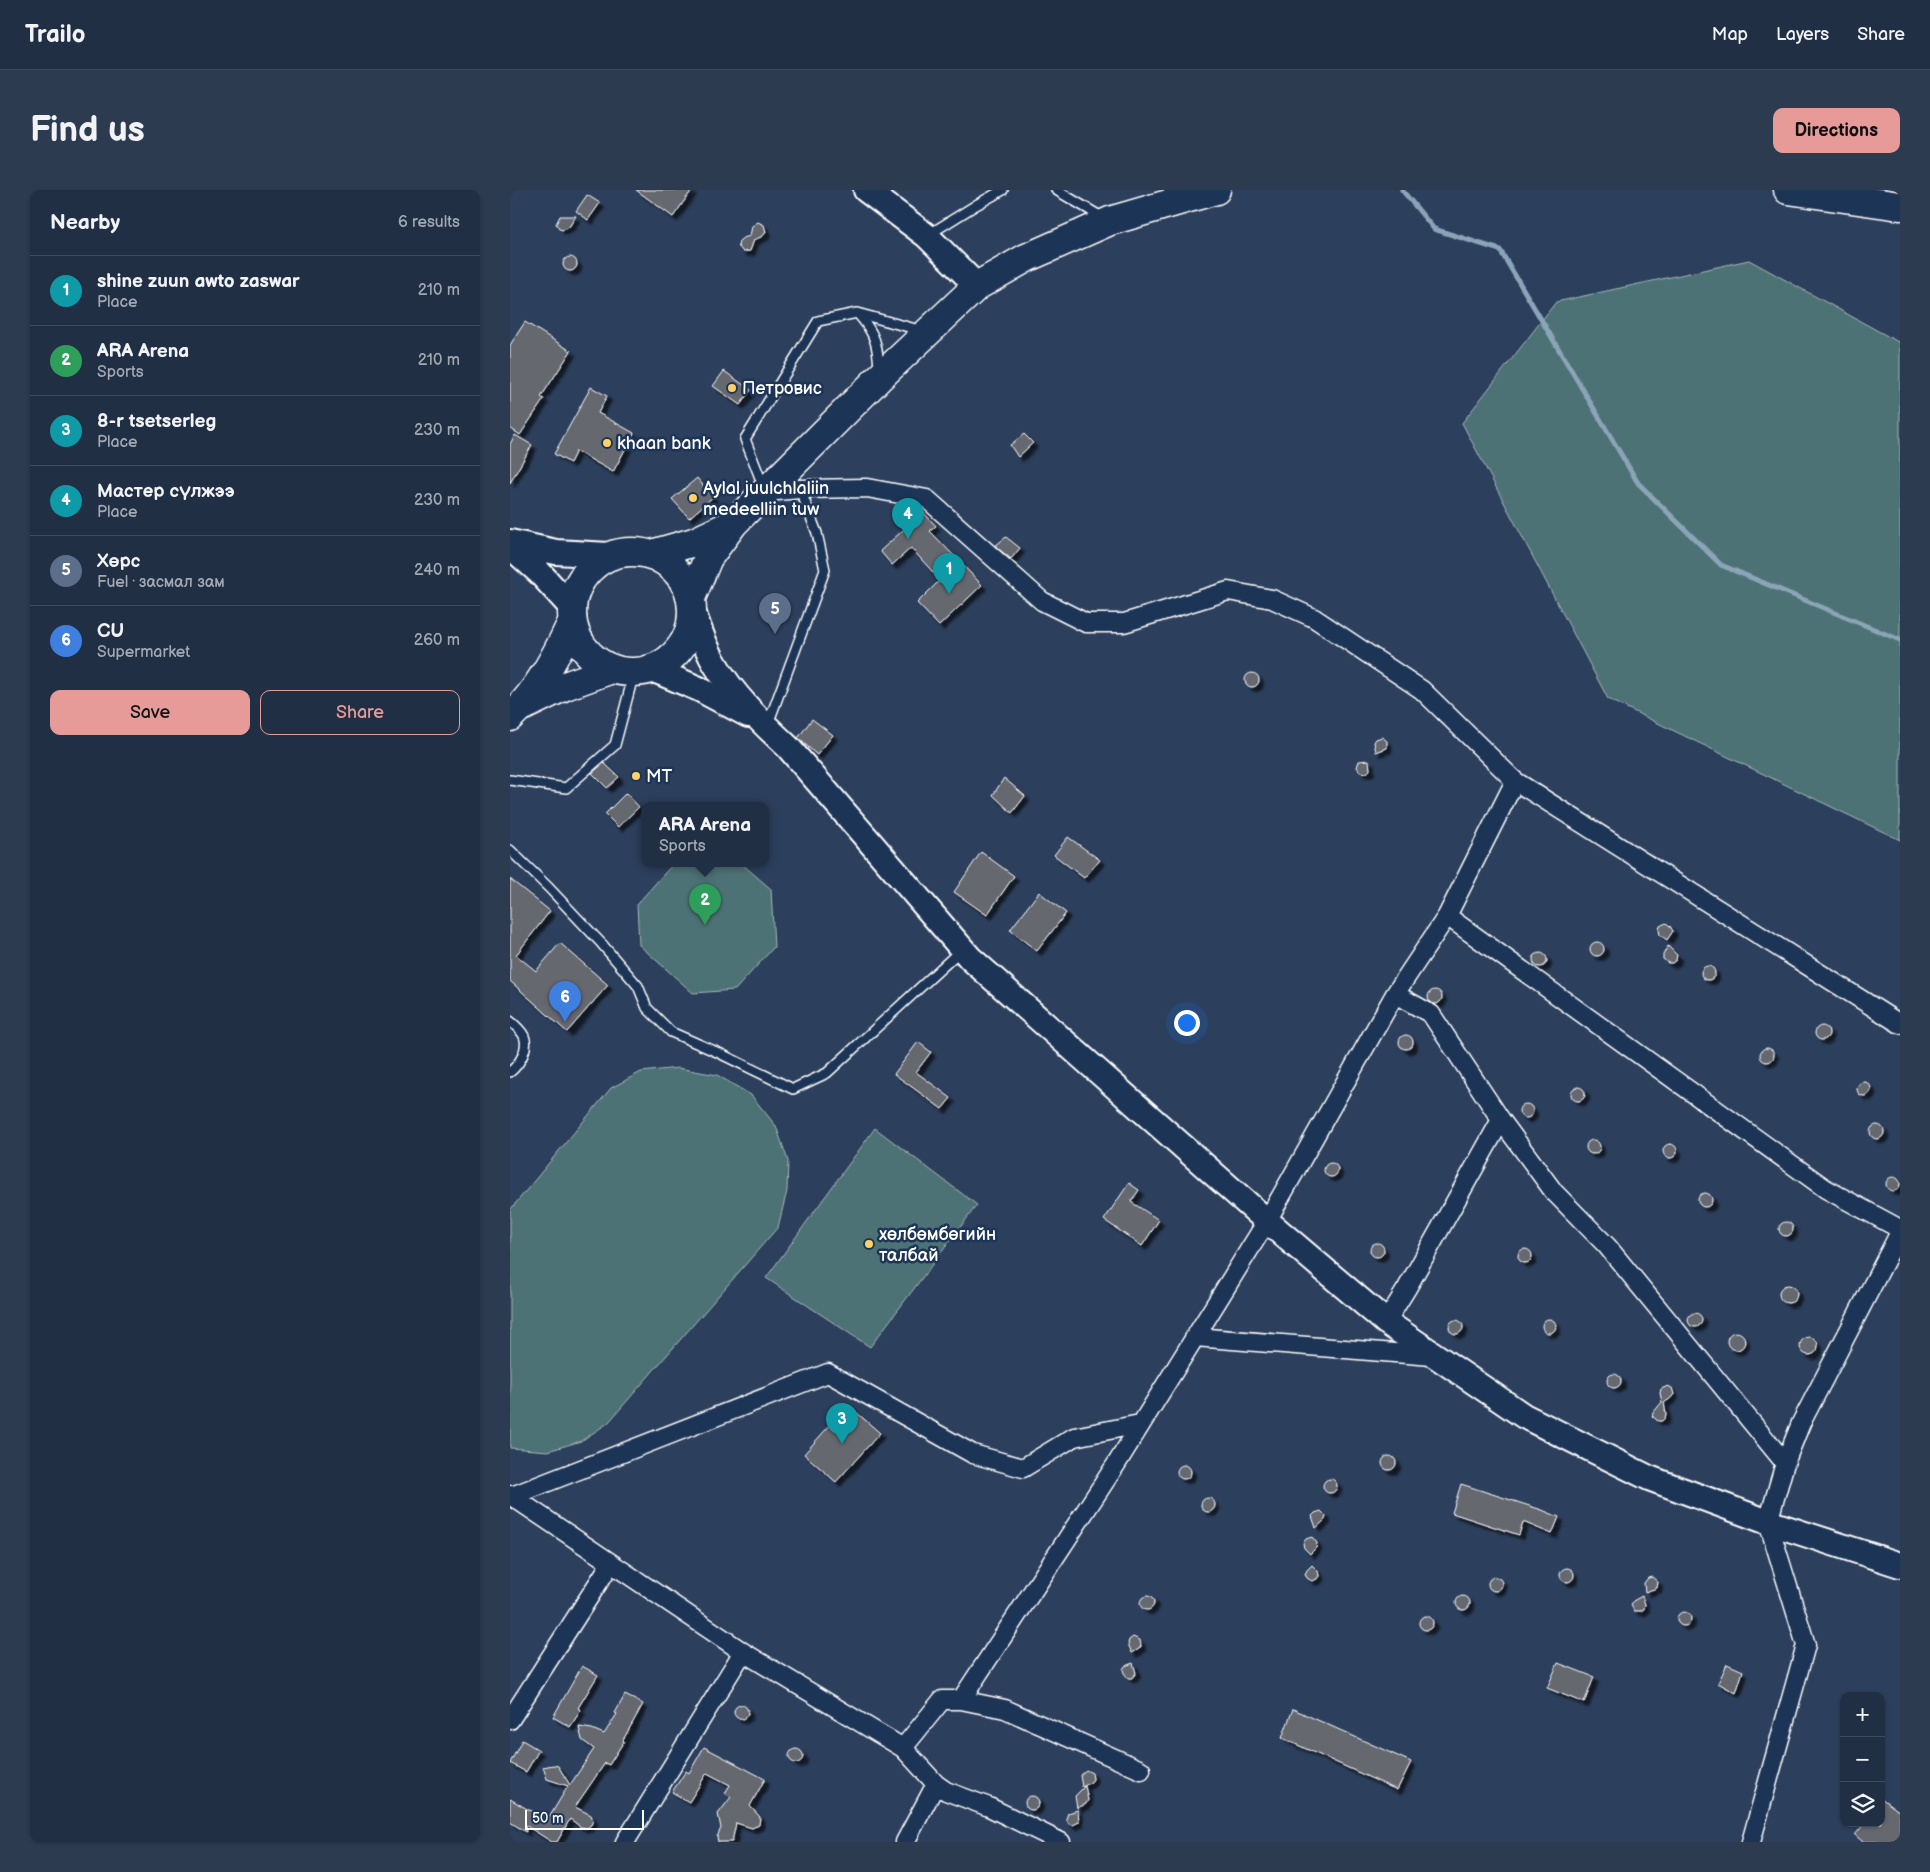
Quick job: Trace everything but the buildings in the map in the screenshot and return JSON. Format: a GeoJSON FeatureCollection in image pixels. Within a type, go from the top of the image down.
{"type":"FeatureCollection","features":[{"type":"Feature","properties":{"kind":"highway"},"geometry":{"type":"LineString","coordinates":[[515,712],[565,686],[669,660],[682,647],[690,630],[692,604],[708,558],[734,523],[880,377],[978,286],[1026,258],[1110,221],[1216,190]]}},
{"type":"Feature","properties":{"kind":"highway"},"geometry":{"type":"LineString","coordinates":[[1788,190],[1869,196],[1900,206]]}},
{"type":"Feature","properties":{"kind":"highway"},"geometry":{"type":"LineString","coordinates":[[652,554],[694,542],[734,523]]}},
{"type":"Feature","properties":{"kind":"highway"},"geometry":{"type":"LineString","coordinates":[[515,712],[549,666],[572,615],[575,591],[583,576],[595,564],[609,556],[630,551],[652,554],[670,564],[683,579],[692,604]]}},
{"type":"Feature","properties":{"kind":"highway"},"geometry":{"type":"LineString","coordinates":[[572,615],[580,642],[593,659],[633,670]]}},
{"type":"Feature","properties":{"kind":"street"},"geometry":{"type":"LineString","coordinates":[[866,190],[927,236],[978,286]]}},
{"type":"Feature","properties":{"kind":"street"},"geometry":{"type":"LineString","coordinates":[[766,492],[800,489],[868,488],[927,499],[1042,601],[1086,623],[1124,623],[1228,591],[1272,599],[1314,618],[1422,690],[1515,781],[1900,1024]]}},
{"type":"Feature","properties":{"kind":"street"},"geometry":{"type":"LineString","coordinates":[[510,544],[556,552],[609,556]]}},
{"type":"Feature","properties":{"kind":"street"},"geometry":{"type":"LineString","coordinates":[[510,544],[539,572],[572,615]]}},
{"type":"Feature","properties":{"kind":"street"},"geometry":{"type":"LineString","coordinates":[[692,604],[702,637],[714,662],[729,685],[766,727],[788,747],[970,958],[1267,1221],[1386,1322],[1432,1356],[1524,1416],[1649,1478],[1768,1522],[1900,1565]]}},
{"type":"Feature","properties":{"kind":"street"},"geometry":{"type":"LineString","coordinates":[[633,670],[722,701],[766,727]]}},
{"type":"Feature","properties":{"kind":"street"},"geometry":{"type":"LineString","coordinates":[[961,1700],[1140,1424],[1267,1221],[1395,994],[1447,916],[1515,781]]}},
{"type":"Feature","properties":{"kind":"street"},"geometry":{"type":"LineString","coordinates":[[1447,916],[1826,1189],[1900,1230],[1801,1423],[1785,1463],[1768,1522],[1806,1645],[1751,1842]]}},
{"type":"Feature","properties":{"kind":"street"},"geometry":{"type":"LineString","coordinates":[[1395,994],[1431,1014],[1501,1120],[1554,1192],[1607,1246],[1785,1463]]}},
{"type":"Feature","properties":{"kind":"street"},"geometry":{"type":"LineString","coordinates":[[1386,1322],[1501,1120]]}},
{"type":"Feature","properties":{"kind":"street"},"geometry":{"type":"LineString","coordinates":[[1195,1336],[1432,1356]]}},
{"type":"Feature","properties":{"kind":"street"},"geometry":{"type":"LineString","coordinates":[[511,1496],[828,1373],[973,1454],[1023,1468],[1074,1437],[1140,1424]]}},
{"type":"Feature","properties":{"kind":"street"},"geometry":{"type":"LineString","coordinates":[[511,1496],[743,1652],[903,1748],[936,1784],[946,1791],[989,1807],[1061,1842]]}},
{"type":"Feature","properties":{"kind":"street"},"geometry":{"type":"LineString","coordinates":[[510,1720],[611,1563]]}},
{"type":"Feature","properties":{"kind":"street"},"geometry":{"type":"LineString","coordinates":[[625,1842],[743,1652]]}},
{"type":"Feature","properties":{"kind":"street"},"geometry":{"type":"LineString","coordinates":[[903,1748],[942,1700],[961,1700],[1005,1709],[1141,1770]]}},
{"type":"Feature","properties":{"kind":"street"},"geometry":{"type":"LineString","coordinates":[[905,1842],[936,1784]]}},
{"type":"Feature","properties":{"kind":"lane"},"geometry":{"type":"LineString","coordinates":[[927,236],[1003,190]]}},
{"type":"Feature","properties":{"kind":"lane"},"geometry":{"type":"LineString","coordinates":[[1056,190],[1110,221]]}},
{"type":"Feature","properties":{"kind":"lane"},"geometry":{"type":"LineString","coordinates":[[766,492],[745,439],[818,321],[857,313],[928,332]]}},
{"type":"Feature","properties":{"kind":"lane"},"geometry":{"type":"LineString","coordinates":[[857,313],[868,326],[878,346],[880,377]]}},
{"type":"Feature","properties":{"kind":"lane"},"geometry":{"type":"LineString","coordinates":[[766,727],[825,570],[817,533],[800,489]]}},
{"type":"Feature","properties":{"kind":"lane"},"geometry":{"type":"LineString","coordinates":[[510,780],[566,788],[615,744],[633,670]]}},
{"type":"Feature","properties":{"kind":"lane"},"geometry":{"type":"LineString","coordinates":[[510,850],[601,943],[638,986],[646,1008],[671,1032],[793,1089],[827,1073],[962,949]]}},
{"type":"Feature","properties":{"kind":"lane"},"geometry":{"type":"LineString","coordinates":[[510,1021],[523,1034],[526,1044],[522,1056],[510,1072]]}},
{"type":"Feature","properties":{"kind":"green space"},"geometry":{"type":"Polygon","coordinates":[[[1749,260],[1900,343],[1900,840],[1608,699],[1462,423],[1556,302],[1749,260]]]}},
{"type":"Feature","properties":{"kind":"green space"},"geometry":{"type":"Polygon","coordinates":[[[670,867],[745,867],[771,889],[774,947],[735,990],[693,993],[639,945],[637,904],[670,867]]]}},
{"type":"Feature","properties":{"kind":"green space"},"geometry":{"type":"Polygon","coordinates":[[[678,1068],[717,1075],[751,1095],[776,1126],[788,1161],[787,1191],[778,1227],[608,1423],[581,1441],[548,1451],[510,1448],[510,1210],[611,1088],[641,1072],[678,1068]]]}},
{"type":"Feature","properties":{"kind":"green space","name":"хөлбөмбөгийн талбай"},"geometry":{"type":"Polygon","coordinates":[[[875,1128],[977,1205],[870,1347],[766,1278],[875,1128]]]}},
{"type":"Feature","properties":{"kind":"waterway"},"geometry":{"type":"LineString","coordinates":[[1402,190],[1434,229],[1500,250],[1638,483],[1721,565],[1900,640]]}},
{"type":"Feature","properties":{"kind":"place","name":"Петровис"},"geometry":{"type":"Point","coordinates":[732,388]}},
{"type":"Feature","properties":{"kind":"place","name":"khaan bank"},"geometry":{"type":"Point","coordinates":[607,443]}},
{"type":"Feature","properties":{"kind":"place","name":"Aylal juulchlaliin medeelliin tuw"},"geometry":{"type":"Point","coordinates":[693,498]}},
{"type":"Feature","properties":{"kind":"place","name":"Мастер сүлжээ"},"geometry":{"type":"Point","coordinates":[908,539]}},
{"type":"Feature","properties":{"kind":"place","name":"shine zuun awto zaswar"},"geometry":{"type":"Point","coordinates":[949,594]}},
{"type":"Feature","properties":{"kind":"place","name":"Хөрс"},"geometry":{"type":"Point","coordinates":[775,634]}},
{"type":"Feature","properties":{"kind":"place","name":"MT"},"geometry":{"type":"Point","coordinates":[636,776]}},
{"type":"Feature","properties":{"kind":"place","name":"ARA Arena"},"geometry":{"type":"Point","coordinates":[705,925]}},
{"type":"Feature","properties":{"kind":"place","name":"CU"},"geometry":{"type":"Point","coordinates":[565,1022]}},
{"type":"Feature","properties":{"kind":"place","name":"хөлбөмбөгийн талбай"},"geometry":{"type":"Point","coordinates":[869,1244]}},
{"type":"Feature","properties":{"kind":"place","name":"8-r tsetserleg"},"geometry":{"type":"Point","coordinates":[842,1444]}}]}
